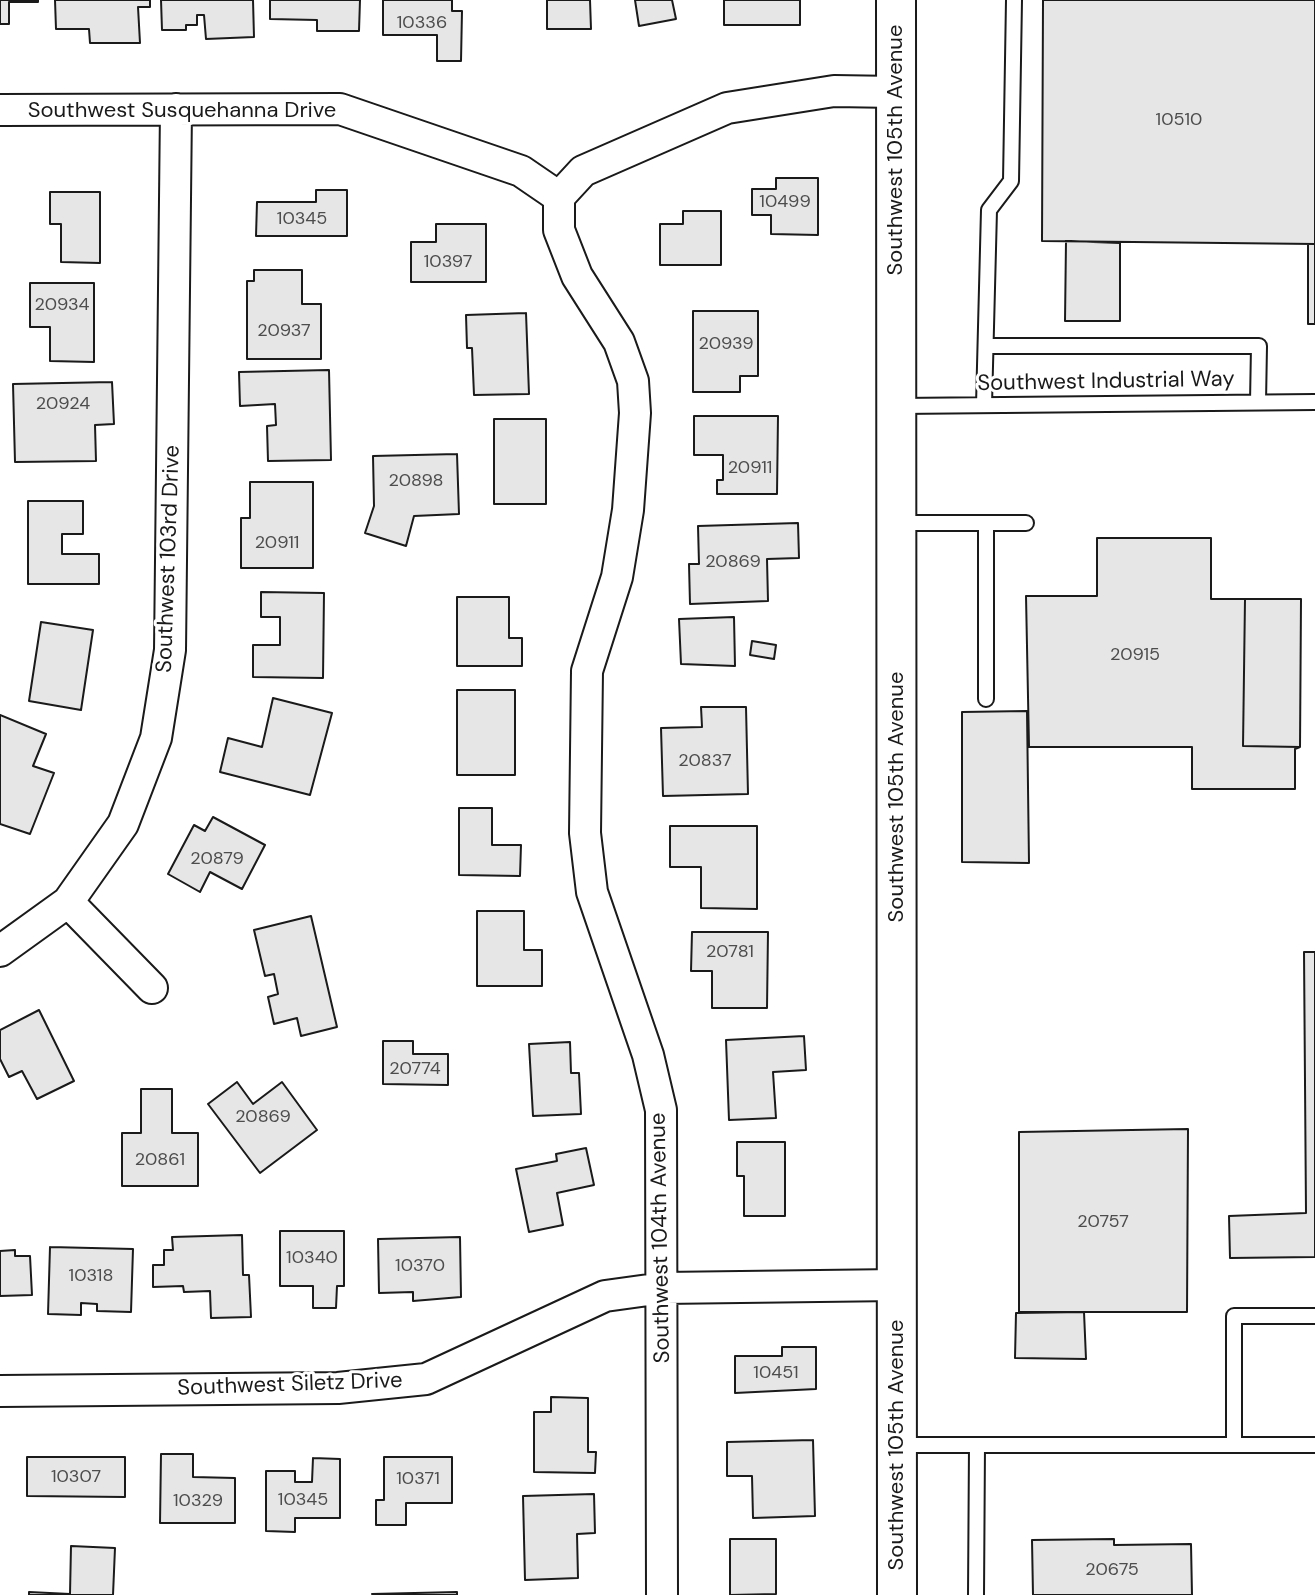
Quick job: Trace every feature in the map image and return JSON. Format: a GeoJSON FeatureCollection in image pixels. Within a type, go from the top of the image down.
{"type":"FeatureCollection","features":[{"type":"Feature","properties":{"kind":"street","name":"Southwest 105th Avenue"},"geometry":{"type":"LineString","coordinates":[[896,0],[897,1595]]}},
{"type":"Feature","properties":{"kind":"street"},"geometry":{"type":"LineString","coordinates":[[559,197],[583,171],[727,108],[834,91],[896,92]]}},
{"type":"Feature","properties":{"kind":"street","name":"Southwest 103rd Drive"},"geometry":{"type":"LineString","coordinates":[[0,951],[68,902],[123,824],[156,738],[170,650],[176,109]]}},
{"type":"Feature","properties":{"kind":"street","name":"Southwest Susquehanna Drive"},"geometry":{"type":"LineString","coordinates":[[0,110],[340,109],[521,171],[559,197]]}},
{"type":"Feature","properties":{"kind":"street","name":"Southwest 104th Avenue"},"geometry":{"type":"LineString","coordinates":[[559,197],[559,230],[577,276],[619,342],[633,381],[635,413],[628,510],[617,577],[587,671],[585,833],[592,892],[648,1055],[661,1110],[662,1595]]}},
{"type":"Feature","properties":{"kind":"street"},"geometry":{"type":"LineString","coordinates":[[68,902],[152,988]]}},
{"type":"Feature","properties":{"kind":"street","name":"Southwest Siletz Drive"},"geometry":{"type":"LineString","coordinates":[[0,1391],[338,1388],[426,1379],[605,1296],[663,1288],[897,1285]]}},
{"type":"Feature","properties":{"kind":"lane"},"geometry":{"type":"LineString","coordinates":[[984,405],[989,210],[1011,181],[1014,0]]}},
{"type":"Feature","properties":{"kind":"lane"},"geometry":{"type":"LineString","coordinates":[[986,346],[1259,346],[1258,402]]}},
{"type":"Feature","properties":{"kind":"lane","name":"Southwest Industrial Way"},"geometry":{"type":"LineString","coordinates":[[897,406],[1315,402]]}},
{"type":"Feature","properties":{"kind":"lane"},"geometry":{"type":"LineString","coordinates":[[897,523],[1026,523]]}},
{"type":"Feature","properties":{"kind":"lane"},"geometry":{"type":"LineString","coordinates":[[986,523],[986,699]]}},
{"type":"Feature","properties":{"kind":"lane"},"geometry":{"type":"LineString","coordinates":[[1234,1445],[1234,1316],[1315,1316]]}},
{"type":"Feature","properties":{"kind":"lane"},"geometry":{"type":"LineString","coordinates":[[897,1445],[1315,1445]]}},
{"type":"Feature","properties":{"kind":"lane"},"geometry":{"type":"LineString","coordinates":[[976,1595],[977,1445]]}},
{"type":"Feature","properties":{"kind":"building"},"geometry":{"type":"Polygon","coordinates":[[[0,0],[38,2],[9,2],[9,24],[0,24],[0,0]]]}},
{"type":"Feature","properties":{"kind":"building"},"geometry":{"type":"Polygon","coordinates":[[[55,0],[150,0],[150,7],[138,7],[140,43],[90,43],[89,29],[56,29],[55,0]]]}},
{"type":"Feature","properties":{"kind":"building"},"geometry":{"type":"Polygon","coordinates":[[[161,0],[253,0],[254,37],[206,39],[204,15],[197,15],[197,25],[186,25],[186,30],[162,30],[161,0]]]}},
{"type":"Feature","properties":{"kind":"building"},"geometry":{"type":"Polygon","coordinates":[[[270,0],[360,0],[359,31],[317,31],[317,20],[270,19],[270,0]]]}},
{"type":"Feature","properties":{"kind":"building"},"geometry":{"type":"Polygon","coordinates":[[[383,0],[452,0],[452,11],[462,11],[461,61],[437,61],[437,35],[383,35],[383,0]]]}},
{"type":"Feature","properties":{"kind":"building"},"geometry":{"type":"Polygon","coordinates":[[[547,0],[590,0],[591,29],[547,29],[547,0]]]}},
{"type":"Feature","properties":{"kind":"building"},"geometry":{"type":"Polygon","coordinates":[[[635,0],[672,0],[676,19],[639,26],[635,0]]]}},
{"type":"Feature","properties":{"kind":"building"},"geometry":{"type":"Polygon","coordinates":[[[724,0],[800,0],[800,25],[724,25],[724,0]]]}},
{"type":"Feature","properties":{"kind":"building"},"geometry":{"type":"Polygon","coordinates":[[[1043,0],[1315,0],[1315,244],[1042,241],[1043,0]]]}},
{"type":"Feature","properties":{"kind":"building"},"geometry":{"type":"Polygon","coordinates":[[[776,178],[818,178],[818,235],[771,234],[771,215],[752,215],[752,189],[776,189],[776,178]]]}},
{"type":"Feature","properties":{"kind":"building"},"geometry":{"type":"Polygon","coordinates":[[[316,190],[347,190],[347,236],[256,236],[257,202],[316,202],[316,190]]]}},
{"type":"Feature","properties":{"kind":"building"},"geometry":{"type":"Polygon","coordinates":[[[50,192],[100,192],[100,263],[61,262],[61,224],[50,224],[50,192]]]}},
{"type":"Feature","properties":{"kind":"building"},"geometry":{"type":"Polygon","coordinates":[[[683,211],[721,211],[721,265],[660,265],[660,224],[683,224],[683,211]]]}},
{"type":"Feature","properties":{"kind":"building"},"geometry":{"type":"Polygon","coordinates":[[[436,224],[486,224],[486,282],[411,282],[411,242],[436,242],[436,224]]]}},
{"type":"Feature","properties":{"kind":"building"},"geometry":{"type":"Polygon","coordinates":[[[1066,241],[1120,243],[1120,321],[1065,321],[1066,241]]]}},
{"type":"Feature","properties":{"kind":"building"},"geometry":{"type":"Polygon","coordinates":[[[1308,244],[1315,244],[1315,324],[1308,324],[1308,244]]]}},
{"type":"Feature","properties":{"kind":"building"},"geometry":{"type":"Polygon","coordinates":[[[254,270],[302,270],[302,304],[321,304],[321,359],[247,359],[247,281],[254,281],[254,270]]]}},
{"type":"Feature","properties":{"kind":"building"},"geometry":{"type":"Polygon","coordinates":[[[30,283],[94,283],[94,362],[50,361],[50,327],[30,327],[30,283]]]}},
{"type":"Feature","properties":{"kind":"building"},"geometry":{"type":"Polygon","coordinates":[[[693,311],[758,311],[758,376],[740,376],[740,392],[693,392],[693,311]]]}},
{"type":"Feature","properties":{"kind":"building"},"geometry":{"type":"Polygon","coordinates":[[[526,313],[529,394],[474,395],[472,348],[467,348],[466,315],[526,313]]]}},
{"type":"Feature","properties":{"kind":"building"},"geometry":{"type":"Polygon","coordinates":[[[329,370],[331,460],[268,461],[267,426],[276,425],[275,404],[240,406],[239,372],[329,370]]]}},
{"type":"Feature","properties":{"kind":"building"},"geometry":{"type":"Polygon","coordinates":[[[112,382],[114,424],[95,425],[96,461],[15,462],[13,384],[112,382]]]}},
{"type":"Feature","properties":{"kind":"building"},"geometry":{"type":"Polygon","coordinates":[[[694,416],[778,416],[777,494],[717,494],[717,480],[723,480],[723,455],[694,455],[694,416]]]}},
{"type":"Feature","properties":{"kind":"building"},"geometry":{"type":"Polygon","coordinates":[[[494,419],[546,419],[546,504],[494,504],[494,419]]]}},
{"type":"Feature","properties":{"kind":"building"},"geometry":{"type":"Polygon","coordinates":[[[457,454],[459,514],[414,516],[406,546],[365,533],[374,506],[373,456],[457,454]]]}},
{"type":"Feature","properties":{"kind":"building"},"geometry":{"type":"Polygon","coordinates":[[[250,482],[313,482],[313,568],[241,568],[241,518],[250,518],[250,482]]]}},
{"type":"Feature","properties":{"kind":"building"},"geometry":{"type":"Polygon","coordinates":[[[28,501],[83,501],[83,534],[62,534],[62,554],[99,554],[99,584],[28,584],[28,501]]]}},
{"type":"Feature","properties":{"kind":"building"},"geometry":{"type":"Polygon","coordinates":[[[798,523],[799,558],[767,559],[768,601],[690,604],[689,564],[699,564],[698,526],[798,523]]]}},
{"type":"Feature","properties":{"kind":"building"},"geometry":{"type":"Polygon","coordinates":[[[1097,538],[1211,538],[1211,599],[1245,599],[1243,746],[1300,747],[1295,749],[1295,789],[1192,789],[1192,747],[1029,747],[1026,596],[1097,596],[1097,538]]]}},
{"type":"Feature","properties":{"kind":"building"},"geometry":{"type":"Polygon","coordinates":[[[261,592],[324,593],[323,678],[253,677],[253,645],[280,645],[280,617],[261,617],[261,592]]]}},
{"type":"Feature","properties":{"kind":"building"},"geometry":{"type":"Polygon","coordinates":[[[457,597],[509,597],[509,638],[522,638],[522,666],[457,666],[457,597]]]}},
{"type":"Feature","properties":{"kind":"building"},"geometry":{"type":"Polygon","coordinates":[[[1245,599],[1301,599],[1300,747],[1243,746],[1245,599]]]}},
{"type":"Feature","properties":{"kind":"building"},"geometry":{"type":"Polygon","coordinates":[[[734,617],[735,666],[681,664],[679,619],[734,617]]]}},
{"type":"Feature","properties":{"kind":"building"},"geometry":{"type":"Polygon","coordinates":[[[41,622],[93,630],[81,710],[29,701],[41,622]]]}},
{"type":"Feature","properties":{"kind":"building"},"geometry":{"type":"Polygon","coordinates":[[[752,641],[776,645],[774,659],[750,655],[752,641]]]}},
{"type":"Feature","properties":{"kind":"building"},"geometry":{"type":"Polygon","coordinates":[[[457,690],[515,690],[515,775],[457,775],[457,690]]]}},
{"type":"Feature","properties":{"kind":"building"},"geometry":{"type":"Polygon","coordinates":[[[273,698],[332,713],[310,795],[220,772],[228,738],[262,747],[273,698]]]}},
{"type":"Feature","properties":{"kind":"building"},"geometry":{"type":"Polygon","coordinates":[[[701,707],[746,707],[748,794],[663,796],[661,728],[702,727],[701,707]]]}},
{"type":"Feature","properties":{"kind":"building"},"geometry":{"type":"Polygon","coordinates":[[[1027,711],[1029,863],[962,862],[962,712],[1027,711]]]}},
{"type":"Feature","properties":{"kind":"building"},"geometry":{"type":"Polygon","coordinates":[[[0,715],[46,734],[33,766],[54,773],[30,834],[0,824],[0,715]]]}},
{"type":"Feature","properties":{"kind":"building"},"geometry":{"type":"Polygon","coordinates":[[[459,808],[492,808],[492,845],[521,845],[520,876],[459,875],[459,808]]]}},
{"type":"Feature","properties":{"kind":"building"},"geometry":{"type":"Polygon","coordinates":[[[213,817],[265,845],[242,889],[210,872],[200,892],[168,874],[194,825],[205,831],[213,817]]]}},
{"type":"Feature","properties":{"kind":"building"},"geometry":{"type":"Polygon","coordinates":[[[670,826],[757,826],[757,909],[701,908],[701,867],[670,867],[670,826]]]}},
{"type":"Feature","properties":{"kind":"building"},"geometry":{"type":"Polygon","coordinates":[[[477,911],[524,911],[524,950],[542,950],[542,986],[477,986],[477,911]]]}},
{"type":"Feature","properties":{"kind":"building"},"geometry":{"type":"Polygon","coordinates":[[[311,916],[337,1027],[301,1036],[297,1018],[274,1024],[268,997],[278,994],[274,974],[265,976],[254,930],[311,916]]]}},
{"type":"Feature","properties":{"kind":"building"},"geometry":{"type":"Polygon","coordinates":[[[692,932],[768,932],[767,1008],[712,1008],[712,971],[691,971],[692,932]]]}},
{"type":"Feature","properties":{"kind":"building"},"geometry":{"type":"Polygon","coordinates":[[[1304,952],[1315,952],[1315,1257],[1230,1258],[1229,1216],[1306,1213],[1304,952]]]}},
{"type":"Feature","properties":{"kind":"building"},"geometry":{"type":"Polygon","coordinates":[[[39,1010],[74,1081],[37,1099],[22,1071],[9,1077],[0,1059],[0,1030],[39,1010]]]}},
{"type":"Feature","properties":{"kind":"building"},"geometry":{"type":"Polygon","coordinates":[[[804,1036],[806,1070],[773,1072],[776,1118],[729,1120],[726,1040],[804,1036]]]}},
{"type":"Feature","properties":{"kind":"building"},"geometry":{"type":"Polygon","coordinates":[[[383,1041],[413,1041],[413,1054],[448,1054],[448,1085],[383,1084],[383,1041]]]}},
{"type":"Feature","properties":{"kind":"building"},"geometry":{"type":"Polygon","coordinates":[[[570,1042],[571,1073],[579,1073],[581,1114],[533,1116],[529,1044],[570,1042]]]}},
{"type":"Feature","properties":{"kind":"building"},"geometry":{"type":"Polygon","coordinates":[[[237,1082],[253,1104],[282,1082],[317,1130],[260,1173],[208,1104],[237,1082]]]}},
{"type":"Feature","properties":{"kind":"building"},"geometry":{"type":"Polygon","coordinates":[[[141,1089],[172,1089],[172,1133],[198,1133],[198,1186],[122,1186],[122,1133],[141,1133],[141,1089]]]}},
{"type":"Feature","properties":{"kind":"building"},"geometry":{"type":"Polygon","coordinates":[[[1188,1129],[1187,1312],[1019,1312],[1019,1132],[1188,1129]]]}},
{"type":"Feature","properties":{"kind":"building"},"geometry":{"type":"Polygon","coordinates":[[[737,1142],[785,1142],[785,1216],[744,1216],[744,1176],[737,1176],[737,1142]]]}},
{"type":"Feature","properties":{"kind":"building"},"geometry":{"type":"Polygon","coordinates":[[[586,1148],[594,1185],[557,1193],[563,1225],[529,1232],[516,1169],[557,1161],[556,1154],[586,1148]]]}},
{"type":"Feature","properties":{"kind":"building"},"geometry":{"type":"Polygon","coordinates":[[[280,1231],[344,1231],[344,1286],[337,1286],[336,1308],[313,1308],[313,1286],[280,1286],[280,1231]]]}},
{"type":"Feature","properties":{"kind":"building"},"geometry":{"type":"Polygon","coordinates":[[[242,1235],[243,1275],[249,1275],[251,1317],[211,1318],[210,1291],[184,1292],[183,1286],[153,1287],[153,1265],[164,1265],[164,1250],[173,1250],[172,1237],[242,1235]]]}},
{"type":"Feature","properties":{"kind":"building"},"geometry":{"type":"Polygon","coordinates":[[[460,1237],[461,1297],[413,1301],[413,1292],[379,1293],[378,1239],[460,1237]]]}},
{"type":"Feature","properties":{"kind":"building"},"geometry":{"type":"Polygon","coordinates":[[[50,1247],[133,1249],[131,1312],[97,1311],[97,1304],[81,1303],[81,1315],[48,1314],[50,1247]]]}},
{"type":"Feature","properties":{"kind":"building"},"geometry":{"type":"Polygon","coordinates":[[[15,1250],[15,1256],[30,1256],[32,1295],[0,1296],[0,1251],[15,1250]]]}},
{"type":"Feature","properties":{"kind":"building"},"geometry":{"type":"Polygon","coordinates":[[[1084,1312],[1086,1359],[1015,1358],[1016,1313],[1084,1312]]]}},
{"type":"Feature","properties":{"kind":"building"},"geometry":{"type":"Polygon","coordinates":[[[782,1347],[816,1347],[816,1389],[735,1393],[735,1356],[782,1356],[782,1347]]]}},
{"type":"Feature","properties":{"kind":"building"},"geometry":{"type":"Polygon","coordinates":[[[551,1397],[588,1398],[588,1452],[596,1452],[595,1473],[534,1472],[534,1412],[551,1412],[551,1397]]]}},
{"type":"Feature","properties":{"kind":"building"},"geometry":{"type":"Polygon","coordinates":[[[813,1440],[815,1516],[753,1518],[752,1476],[727,1476],[727,1442],[813,1440]]]}},
{"type":"Feature","properties":{"kind":"building"},"geometry":{"type":"Polygon","coordinates":[[[161,1454],[193,1454],[193,1477],[235,1478],[235,1523],[160,1523],[161,1454]]]}},
{"type":"Feature","properties":{"kind":"building"},"geometry":{"type":"Polygon","coordinates":[[[27,1457],[125,1457],[125,1497],[27,1496],[27,1457]]]}},
{"type":"Feature","properties":{"kind":"building"},"geometry":{"type":"Polygon","coordinates":[[[384,1457],[452,1457],[452,1503],[406,1503],[406,1525],[376,1525],[376,1500],[384,1500],[384,1457]]]}},
{"type":"Feature","properties":{"kind":"building"},"geometry":{"type":"Polygon","coordinates":[[[313,1458],[340,1459],[340,1518],[295,1518],[295,1532],[266,1531],[266,1471],[295,1471],[295,1482],[312,1482],[313,1458]]]}},
{"type":"Feature","properties":{"kind":"building"},"geometry":{"type":"Polygon","coordinates":[[[594,1494],[595,1533],[577,1534],[578,1578],[525,1580],[523,1496],[594,1494]]]}},
{"type":"Feature","properties":{"kind":"building"},"geometry":{"type":"Polygon","coordinates":[[[730,1539],[776,1539],[776,1594],[730,1595],[730,1539]]]}},
{"type":"Feature","properties":{"kind":"building"},"geometry":{"type":"Polygon","coordinates":[[[1114,1539],[1114,1545],[1191,1544],[1192,1595],[1033,1595],[1032,1540],[1114,1539]]]}},
{"type":"Feature","properties":{"kind":"building"},"geometry":{"type":"Polygon","coordinates":[[[71,1546],[115,1548],[113,1595],[29,1595],[29,1592],[70,1594],[71,1546]]]}},
{"type":"Feature","properties":{"kind":"building"},"geometry":{"type":"Polygon","coordinates":[[[457,1592],[457,1595],[372,1594],[457,1592]]]}}]}
